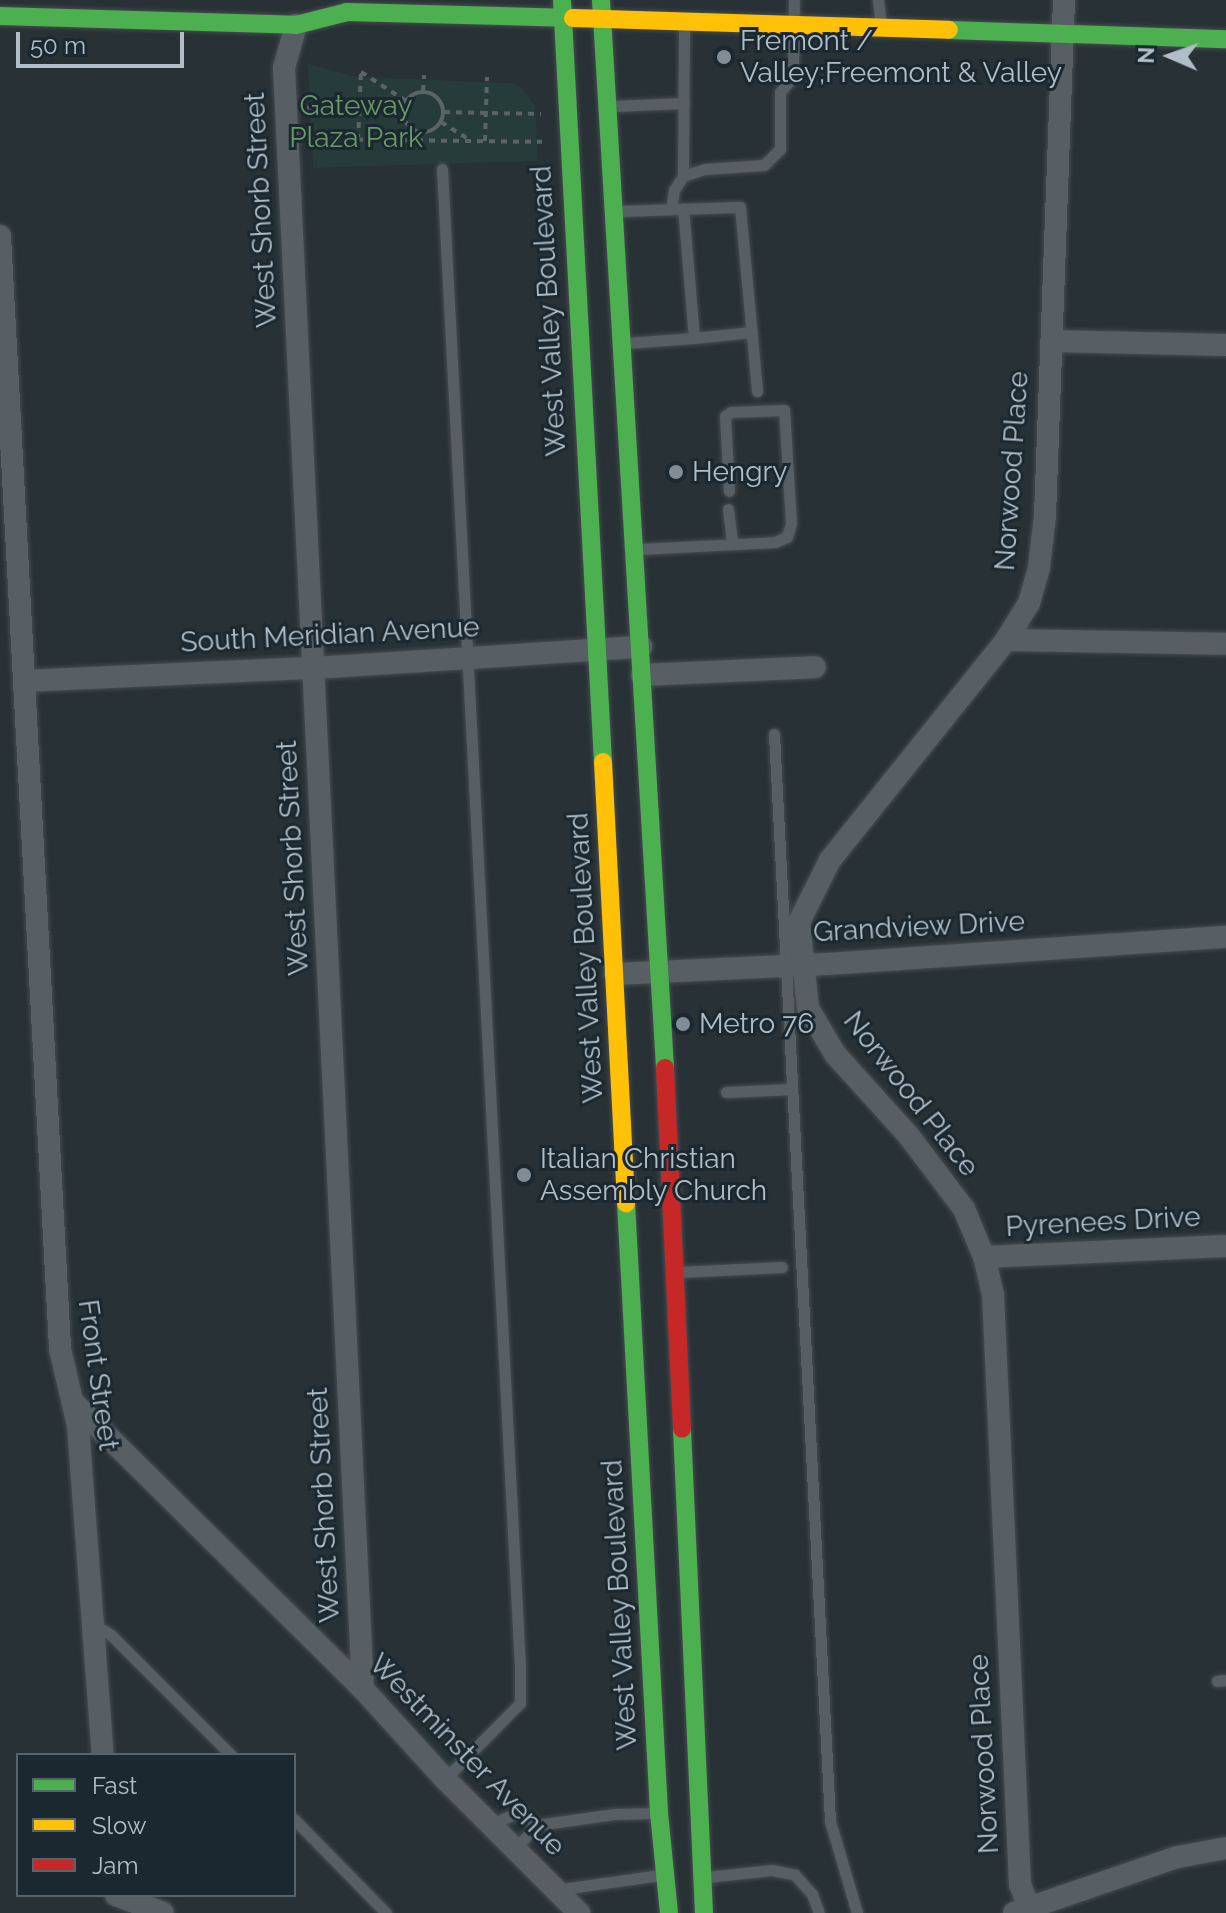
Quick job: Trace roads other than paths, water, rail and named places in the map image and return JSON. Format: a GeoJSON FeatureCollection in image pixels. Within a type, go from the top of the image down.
{"type":"FeatureCollection","features":[{"type":"Feature","properties":{"kind":"main road"},"geometry":{"type":"LineString","coordinates":[[315,0],[347,12]]}},
{"type":"Feature","properties":{"kind":"main road","name":"West Valley Boulevard"},"geometry":{"type":"LineString","coordinates":[[562,9],[659,1813],[669,1913]]}},
{"type":"Feature","properties":{"kind":"main road"},"geometry":{"type":"LineString","coordinates":[[7,16],[296,25],[347,12],[601,9],[684,21],[1226,39]]}},
{"type":"Feature","properties":{"kind":"main road"},"geometry":{"type":"LineString","coordinates":[[601,9],[661,972],[704,1913]]}},
{"type":"Feature","properties":{"kind":"main road"},"geometry":{"type":"LineString","coordinates":[[637,1401],[658,1410]]}},
{"type":"Feature","properties":{"kind":"main road"},"geometry":{"type":"LineString","coordinates":[[665,1489],[677,1512],[685,1517]]}},
{"type":"Feature","properties":{"kind":"street","name":"Norwood Place"},"geometry":{"type":"LineString","coordinates":[[1024,1911],[1020,1884],[993,1295],[984,1257],[964,1209],[937,1171],[835,1054],[808,1008],[794,964],[799,922],[830,860],[1006,640],[1029,603],[1039,567],[1045,516],[1064,0]]}},
{"type":"Feature","properties":{"kind":"street"},"geometry":{"type":"LineString","coordinates":[[0,37],[7,16]]}},
{"type":"Feature","properties":{"kind":"street","name":"West Shorb Street"},"geometry":{"type":"LineString","coordinates":[[296,25],[284,68],[363,1689]]}},
{"type":"Feature","properties":{"kind":"street","name":"Front Street"},"geometry":{"type":"LineString","coordinates":[[0,236],[6,472],[24,681],[60,1349],[73,1402],[103,1753]]}},
{"type":"Feature","properties":{"kind":"street"},"geometry":{"type":"LineString","coordinates":[[1052,341],[1226,345]]}},
{"type":"Feature","properties":{"kind":"street"},"geometry":{"type":"LineString","coordinates":[[1006,640],[1226,644]]}},
{"type":"Feature","properties":{"kind":"street","name":"South Meridian Avenue"},"geometry":{"type":"LineString","coordinates":[[24,681],[314,668],[641,647]]}},
{"type":"Feature","properties":{"kind":"street"},"geometry":{"type":"LineString","coordinates":[[642,675],[815,667]]}},
{"type":"Feature","properties":{"kind":"street","name":"Grandview Drive"},"geometry":{"type":"LineString","coordinates":[[615,974],[1226,937]]}},
{"type":"Feature","properties":{"kind":"street","name":"Pyrenees Drive"},"geometry":{"type":"LineString","coordinates":[[984,1257],[1226,1246]]}},
{"type":"Feature","properties":{"kind":"street","name":"Westminster Avenue"},"geometry":{"type":"LineString","coordinates":[[73,1402],[363,1689],[445,1779],[579,1913]]}},
{"type":"Feature","properties":{"kind":"street"},"geometry":{"type":"LineString","coordinates":[[1024,1911],[1178,1857],[1226,1848]]}},
{"type":"Feature","properties":{"kind":"street"},"geometry":{"type":"LineString","coordinates":[[121,1897],[163,1913]]}},
{"type":"Feature","properties":{"kind":"lane"},"geometry":{"type":"LineString","coordinates":[[683,176],[705,169],[764,165],[780,149],[780,92],[793,77],[794,0]]}},
{"type":"Feature","properties":{"kind":"lane"},"geometry":{"type":"LineString","coordinates":[[878,0],[881,27]]}},
{"type":"Feature","properties":{"kind":"lane"},"geometry":{"type":"LineString","coordinates":[[684,21],[683,176],[674,190],[694,338]]}},
{"type":"Feature","properties":{"kind":"lane"},"geometry":{"type":"LineString","coordinates":[[607,106],[684,103]]}},
{"type":"Feature","properties":{"kind":"lane"},"geometry":{"type":"LineString","coordinates":[[442,169],[520,1703],[445,1779]]}},
{"type":"Feature","properties":{"kind":"lane"},"geometry":{"type":"LineString","coordinates":[[613,211],[740,207],[757,391]]}},
{"type":"Feature","properties":{"kind":"lane"},"geometry":{"type":"LineString","coordinates":[[622,344],[752,332]]}},
{"type":"Feature","properties":{"kind":"lane"},"geometry":{"type":"LineString","coordinates":[[635,549],[775,542],[787,537],[791,523],[784,410],[731,412],[725,416],[729,491]]}},
{"type":"Feature","properties":{"kind":"lane"},"geometry":{"type":"LineString","coordinates":[[728,509],[732,544]]}},
{"type":"Feature","properties":{"kind":"lane"},"geometry":{"type":"LineString","coordinates":[[774,734],[794,964],[792,1089],[830,1821],[857,1913]]}},
{"type":"Feature","properties":{"kind":"lane"},"geometry":{"type":"LineString","coordinates":[[726,1092],[792,1089]]}},
{"type":"Feature","properties":{"kind":"lane"},"geometry":{"type":"LineString","coordinates":[[675,1272],[782,1267]]}},
{"type":"Feature","properties":{"kind":"lane"},"geometry":{"type":"LineString","coordinates":[[92,1623],[111,1635],[229,1753]]}},
{"type":"Feature","properties":{"kind":"lane"},"geometry":{"type":"LineString","coordinates":[[491,1824],[521,1811],[537,1825]]}},
{"type":"Feature","properties":{"kind":"lane"},"geometry":{"type":"LineString","coordinates":[[515,1849],[537,1825],[614,1814],[659,1813]]}},
{"type":"Feature","properties":{"kind":"lane"},"geometry":{"type":"LineString","coordinates":[[296,1821],[386,1913]]}},
{"type":"Feature","properties":{"kind":"lane"},"geometry":{"type":"LineString","coordinates":[[702,1878],[772,1870],[795,1875],[812,1894],[819,1913]]}},
{"type":"Feature","properties":{"kind":"lane"},"geometry":{"type":"LineString","coordinates":[[554,1890],[665,1874]]}},
{"type":"Feature","properties":{"kind":"place","name":"Fremont / Valley;Freemont & Valley"},"geometry":{"type":"Point","coordinates":[724,57]}},
{"type":"Feature","properties":{"kind":"place","name":"Hengry"},"geometry":{"type":"Point","coordinates":[676,472]}},
{"type":"Feature","properties":{"kind":"place","name":"Metro 76"},"geometry":{"type":"Point","coordinates":[683,1024]}},
{"type":"Feature","properties":{"kind":"place","name":"Italian Christian Assembly Church"},"geometry":{"type":"Point","coordinates":[524,1175]}},
{"type":"Feature","properties":{"kind":"park label","name":"Gateway Plaza Park"},"geometry":{"type":"Point","coordinates":[356,122]}}]}
